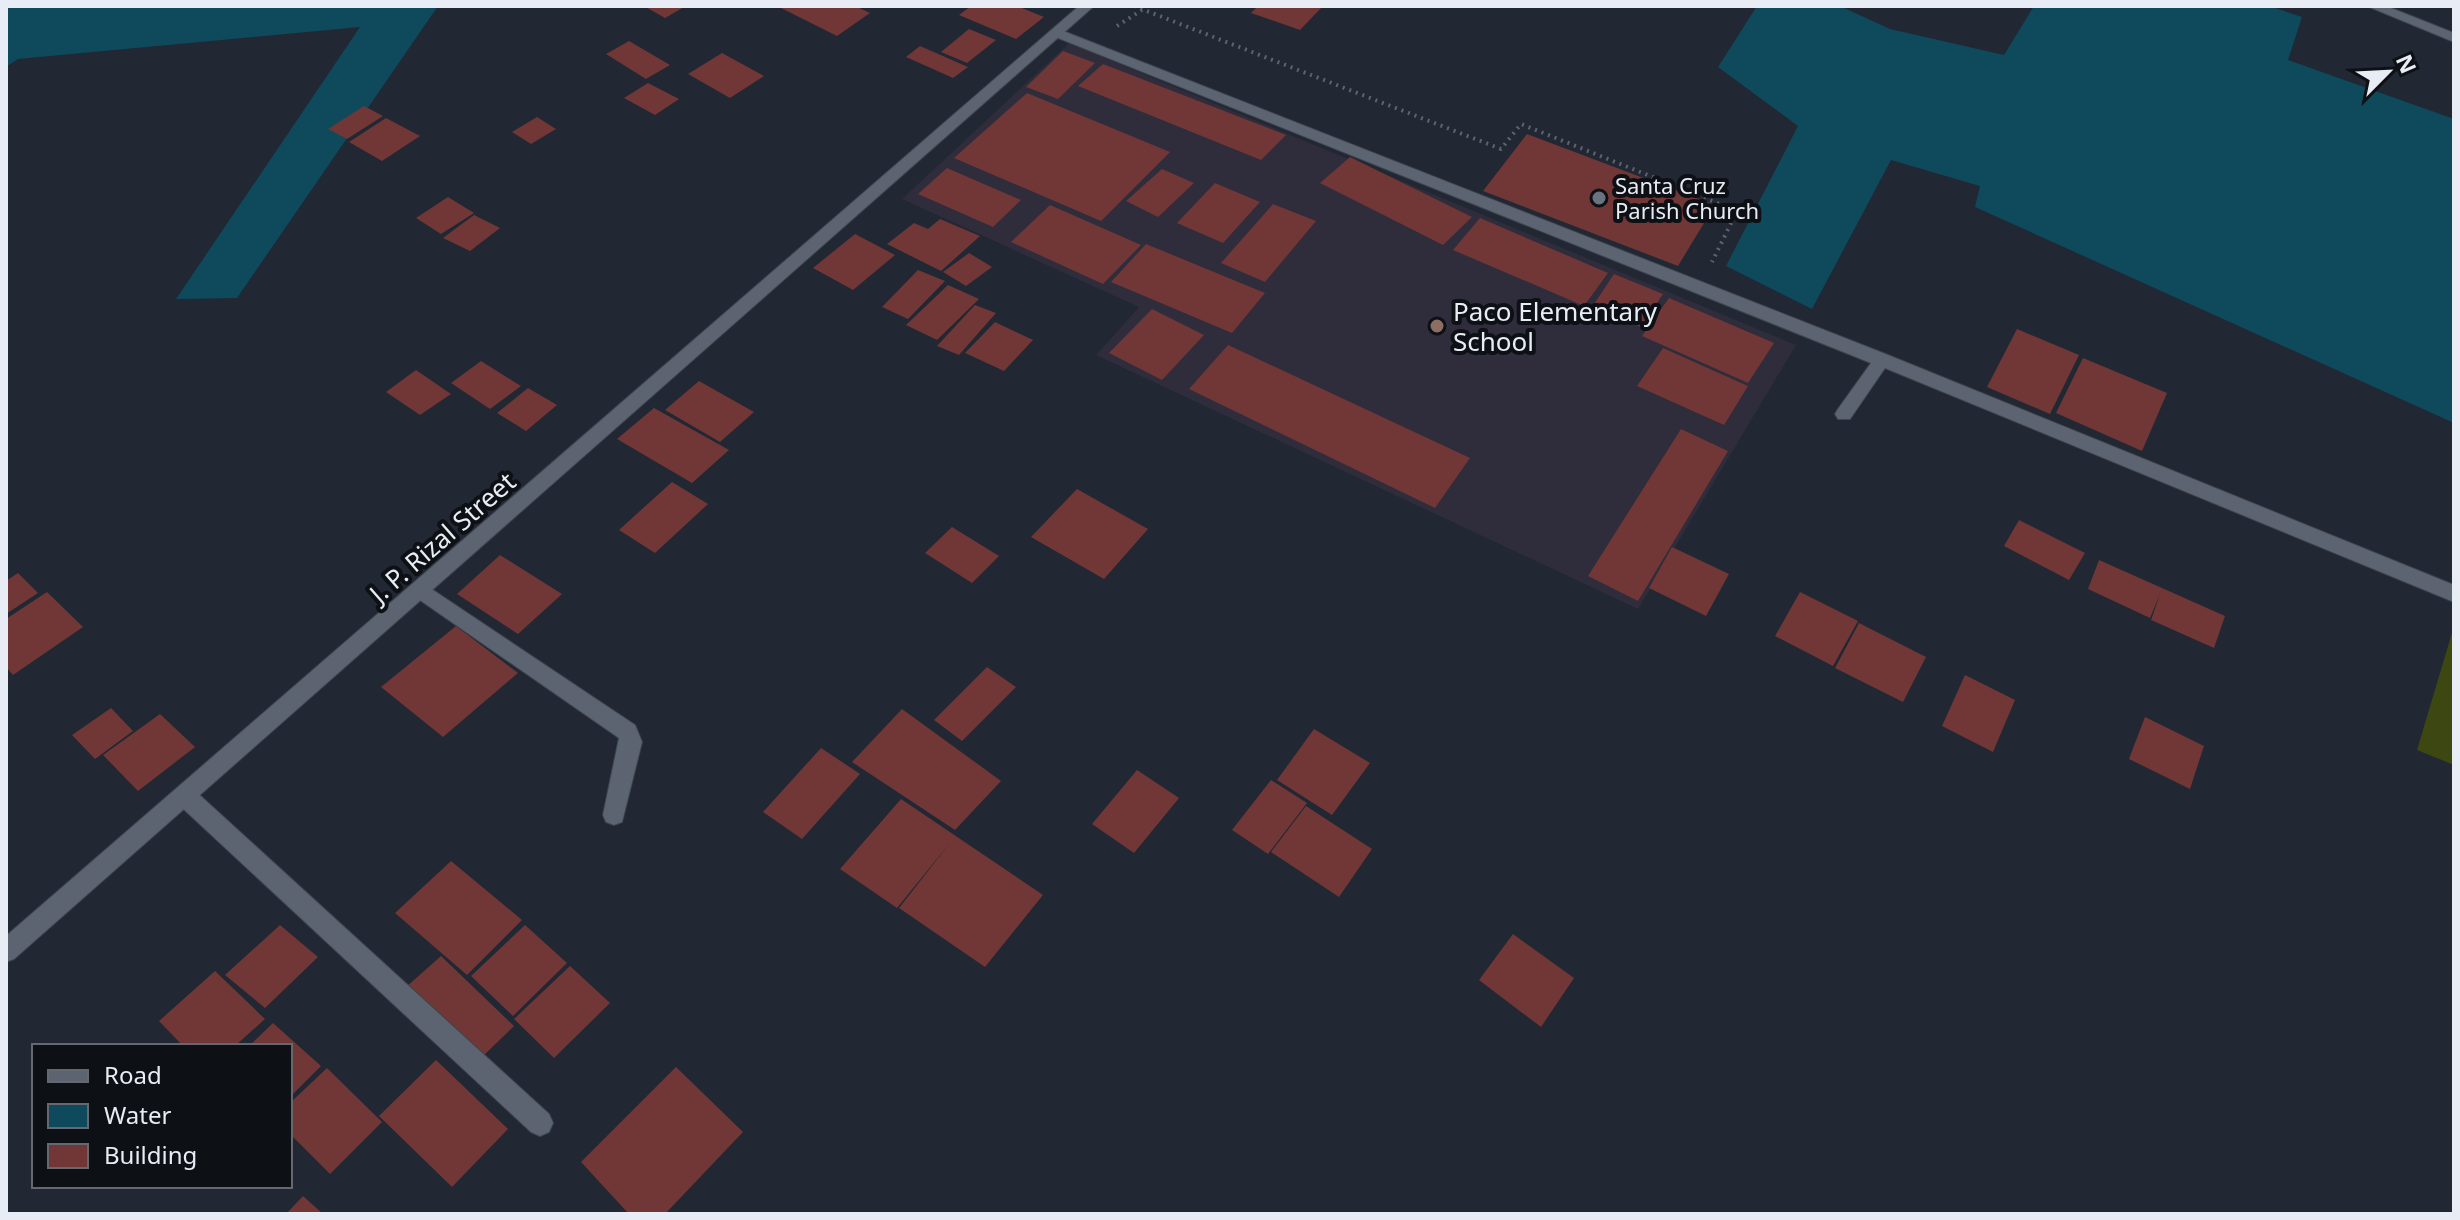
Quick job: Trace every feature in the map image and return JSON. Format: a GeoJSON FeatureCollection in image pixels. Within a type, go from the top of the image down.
{"type":"FeatureCollection","features":[{"type":"Feature","properties":{"kind":"main road","name":"J. P. Rizal Street"},"geometry":{"type":"LineString","coordinates":[[6,951],[1087,6]]}},
{"type":"Feature","properties":{"kind":"main road"},"geometry":{"type":"LineString","coordinates":[[2374,6],[2454,38]]}},
{"type":"Feature","properties":{"kind":"main road"},"geometry":{"type":"LineString","coordinates":[[1062,29],[2454,594]]}},
{"type":"Feature","properties":{"kind":"main road"},"geometry":{"type":"LineString","coordinates":[[1844,414],[1882,360]]}},
{"type":"Feature","properties":{"kind":"main road"},"geometry":{"type":"LineString","coordinates":[[421,590],[628,732],[631,742],[614,815]]}},
{"type":"Feature","properties":{"kind":"main road"},"geometry":{"type":"LineString","coordinates":[[185,796],[540,1123]]}},
{"type":"Feature","properties":{"kind":"path"},"geometry":{"type":"LineString","coordinates":[[1134,6],[1501,149],[1521,124],[1737,211],[1709,268]]}},
{"type":"Feature","properties":{"kind":"path"},"geometry":{"type":"LineString","coordinates":[[1062,29],[1099,37],[1143,9]]}},
{"type":"Feature","properties":{"kind":"shaded area","name":"Paco Elementary School"},"geometry":{"type":"Polygon","coordinates":[[[1069,43],[1796,345],[1638,609],[1096,355],[1139,307],[902,199],[1069,43]]]}},
{"type":"Feature","properties":{"kind":"green space"},"geometry":{"type":"Polygon","coordinates":[[[2454,626],[2454,765],[2417,750],[2454,626]]]}},
{"type":"Feature","properties":{"kind":"water"},"geometry":{"type":"Polygon","coordinates":[[[6,6],[438,6],[237,298],[176,299],[360,27],[18,59],[6,67],[6,6]]]}},
{"type":"Feature","properties":{"kind":"water"},"geometry":{"type":"Polygon","coordinates":[[[1757,6],[1840,6],[1890,29],[2004,55],[2034,6],[2269,6],[2302,17],[2288,60],[2454,119],[2454,423],[1975,207],[1980,186],[1891,160],[1812,309],[1726,266],[1798,126],[1718,67],[1757,6]]]}},
{"type":"Feature","properties":{"kind":"building"},"geometry":{"type":"Polygon","coordinates":[[[644,6],[686,6],[665,18],[644,6]]]}},
{"type":"Feature","properties":{"kind":"building"},"geometry":{"type":"Polygon","coordinates":[[[777,6],[855,6],[870,13],[837,36],[777,6]]]}},
{"type":"Feature","properties":{"kind":"building"},"geometry":{"type":"Polygon","coordinates":[[[971,6],[1017,6],[1044,17],[1016,39],[959,15],[971,6]]]}},
{"type":"Feature","properties":{"kind":"building"},"geometry":{"type":"Polygon","coordinates":[[[1258,6],[1323,6],[1300,30],[1251,13],[1258,6]]]}},
{"type":"Feature","properties":{"kind":"building"},"geometry":{"type":"Polygon","coordinates":[[[969,29],[996,40],[967,63],[941,52],[969,29]]]}},
{"type":"Feature","properties":{"kind":"building"},"geometry":{"type":"Polygon","coordinates":[[[629,41],[670,65],[646,79],[606,54],[629,41]]]}},
{"type":"Feature","properties":{"kind":"building"},"geometry":{"type":"Polygon","coordinates":[[[920,46],[968,67],[953,78],[906,57],[920,46]]]}},
{"type":"Feature","properties":{"kind":"building"},"geometry":{"type":"Polygon","coordinates":[[[1063,51],[1095,63],[1058,99],[1026,87],[1063,51]]]}},
{"type":"Feature","properties":{"kind":"building"},"geometry":{"type":"Polygon","coordinates":[[[722,53],[764,76],[730,98],[688,74],[722,53]]]}},
{"type":"Feature","properties":{"kind":"building"},"geometry":{"type":"Polygon","coordinates":[[[1103,64],[1286,135],[1261,160],[1078,86],[1103,64]]]}},
{"type":"Feature","properties":{"kind":"building"},"geometry":{"type":"Polygon","coordinates":[[[648,83],[679,99],[655,115],[624,98],[648,83]]]}},
{"type":"Feature","properties":{"kind":"building"},"geometry":{"type":"Polygon","coordinates":[[[1027,93],[1170,152],[1101,221],[954,158],[1027,93]]]}},
{"type":"Feature","properties":{"kind":"building"},"geometry":{"type":"Polygon","coordinates":[[[364,106],[383,116],[347,139],[328,129],[364,106]]]}},
{"type":"Feature","properties":{"kind":"building"},"geometry":{"type":"Polygon","coordinates":[[[537,117],[556,129],[531,144],[512,132],[537,117]]]}},
{"type":"Feature","properties":{"kind":"building"},"geometry":{"type":"Polygon","coordinates":[[[386,118],[420,136],[382,161],[349,142],[386,118]]]}},
{"type":"Feature","properties":{"kind":"building","name":"Santa Cruz Parish Church"},"geometry":{"type":"Polygon","coordinates":[[[1527,134],[1715,205],[1678,266],[1483,191],[1527,134]]]}},
{"type":"Feature","properties":{"kind":"building"},"geometry":{"type":"Polygon","coordinates":[[[1350,157],[1472,217],[1443,245],[1320,183],[1350,157]]]}},
{"type":"Feature","properties":{"kind":"building"},"geometry":{"type":"Polygon","coordinates":[[[947,168],[1021,200],[993,227],[918,194],[947,168]]]}},
{"type":"Feature","properties":{"kind":"building"},"geometry":{"type":"Polygon","coordinates":[[[1162,169],[1194,183],[1158,217],[1126,201],[1162,169]]]}},
{"type":"Feature","properties":{"kind":"building"},"geometry":{"type":"Polygon","coordinates":[[[1215,183],[1260,202],[1223,243],[1177,223],[1215,183]]]}},
{"type":"Feature","properties":{"kind":"building"},"geometry":{"type":"Polygon","coordinates":[[[448,197],[474,213],[441,234],[416,218],[448,197]]]}},
{"type":"Feature","properties":{"kind":"building"},"geometry":{"type":"Polygon","coordinates":[[[1273,204],[1316,221],[1265,282],[1221,263],[1273,204]]]}},
{"type":"Feature","properties":{"kind":"building"},"geometry":{"type":"Polygon","coordinates":[[[1050,205],[1141,245],[1103,284],[1011,242],[1050,205]]]}},
{"type":"Feature","properties":{"kind":"building"},"geometry":{"type":"Polygon","coordinates":[[[474,215],[500,228],[470,251],[443,238],[474,215]]]}},
{"type":"Feature","properties":{"kind":"building"},"geometry":{"type":"Polygon","coordinates":[[[1480,218],[1608,273],[1584,306],[1453,250],[1480,218]]]}},
{"type":"Feature","properties":{"kind":"building"},"geometry":{"type":"Polygon","coordinates":[[[940,219],[980,236],[941,271],[887,244],[914,223],[928,229],[940,219]]]}},
{"type":"Feature","properties":{"kind":"building"},"geometry":{"type":"Polygon","coordinates":[[[855,234],[895,255],[853,290],[813,268],[855,234]]]}},
{"type":"Feature","properties":{"kind":"building"},"geometry":{"type":"Polygon","coordinates":[[[1146,244],[1265,293],[1232,333],[1111,282],[1146,244]]]}},
{"type":"Feature","properties":{"kind":"building"},"geometry":{"type":"Polygon","coordinates":[[[969,253],[992,267],[966,286],[943,272],[969,253]]]}},
{"type":"Feature","properties":{"kind":"building"},"geometry":{"type":"Polygon","coordinates":[[[918,270],[945,281],[908,319],[882,307],[918,270]]]}},
{"type":"Feature","properties":{"kind":"building"},"geometry":{"type":"Polygon","coordinates":[[[1614,274],[1663,294],[1641,327],[1592,307],[1614,274]]]}},
{"type":"Feature","properties":{"kind":"building"},"geometry":{"type":"Polygon","coordinates":[[[948,285],[979,299],[937,340],[906,325],[948,285]]]}},
{"type":"Feature","properties":{"kind":"building"},"geometry":{"type":"Polygon","coordinates":[[[1669,298],[1774,343],[1748,383],[1642,336],[1669,298]]]}},
{"type":"Feature","properties":{"kind":"building"},"geometry":{"type":"Polygon","coordinates":[[[975,305],[996,313],[959,355],[937,346],[975,305]]]}},
{"type":"Feature","properties":{"kind":"building"},"geometry":{"type":"Polygon","coordinates":[[[1152,309],[1204,335],[1162,380],[1109,353],[1152,309]]]}},
{"type":"Feature","properties":{"kind":"building"},"geometry":{"type":"Polygon","coordinates":[[[995,322],[1033,340],[1004,371],[965,353],[995,322]]]}},
{"type":"Feature","properties":{"kind":"building"},"geometry":{"type":"Polygon","coordinates":[[[2017,329],[2079,355],[2050,414],[1987,387],[2017,329]]]}},
{"type":"Feature","properties":{"kind":"building"},"geometry":{"type":"Polygon","coordinates":[[[1228,345],[1470,458],[1435,508],[1189,389],[1228,345]]]}},
{"type":"Feature","properties":{"kind":"building"},"geometry":{"type":"Polygon","coordinates":[[[1663,348],[1748,386],[1724,425],[1637,386],[1663,348]]]}},
{"type":"Feature","properties":{"kind":"building"},"geometry":{"type":"Polygon","coordinates":[[[2083,358],[2167,393],[2142,451],[2056,413],[2083,358]]]}},
{"type":"Feature","properties":{"kind":"building"},"geometry":{"type":"Polygon","coordinates":[[[481,361],[521,386],[490,409],[451,383],[481,361]]]}},
{"type":"Feature","properties":{"kind":"building"},"geometry":{"type":"Polygon","coordinates":[[[416,370],[451,394],[420,415],[386,392],[416,370]]]}},
{"type":"Feature","properties":{"kind":"building"},"geometry":{"type":"Polygon","coordinates":[[[699,381],[754,412],[720,442],[665,410],[699,381]]]}},
{"type":"Feature","properties":{"kind":"building"},"geometry":{"type":"Polygon","coordinates":[[[528,388],[557,405],[526,431],[497,413],[528,388]]]}},
{"type":"Feature","properties":{"kind":"building"},"geometry":{"type":"Polygon","coordinates":[[[654,408],[729,450],[692,483],[617,439],[654,408]]]}},
{"type":"Feature","properties":{"kind":"building"},"geometry":{"type":"Polygon","coordinates":[[[1681,429],[1728,451],[1638,601],[1588,576],[1681,429]]]}},
{"type":"Feature","properties":{"kind":"building"},"geometry":{"type":"Polygon","coordinates":[[[672,482],[708,504],[655,553],[619,530],[672,482]]]}},
{"type":"Feature","properties":{"kind":"building"},"geometry":{"type":"Polygon","coordinates":[[[1077,489],[1148,529],[1104,579],[1031,537],[1077,489]]]}},
{"type":"Feature","properties":{"kind":"building"},"geometry":{"type":"Polygon","coordinates":[[[2019,520],[2085,553],[2069,580],[2004,546],[2019,520]]]}},
{"type":"Feature","properties":{"kind":"building"},"geometry":{"type":"Polygon","coordinates":[[[952,527],[999,556],[972,583],[925,553],[952,527]]]}},
{"type":"Feature","properties":{"kind":"building"},"geometry":{"type":"Polygon","coordinates":[[[1672,547],[1729,574],[1706,616],[1649,588],[1672,547]]]}},
{"type":"Feature","properties":{"kind":"building"},"geometry":{"type":"Polygon","coordinates":[[[500,555],[562,594],[518,634],[457,594],[500,555]]]}},
{"type":"Feature","properties":{"kind":"building"},"geometry":{"type":"Polygon","coordinates":[[[2099,560],[2225,616],[2214,648],[2151,620],[2160,594],[2150,618],[2088,589],[2099,560]]]}},
{"type":"Feature","properties":{"kind":"building"},"geometry":{"type":"Polygon","coordinates":[[[18,573],[38,593],[6,614],[6,581],[18,573]]]}},
{"type":"Feature","properties":{"kind":"building"},"geometry":{"type":"Polygon","coordinates":[[[47,592],[83,627],[13,675],[6,667],[6,619],[47,592]]]}},
{"type":"Feature","properties":{"kind":"building"},"geometry":{"type":"Polygon","coordinates":[[[1800,592],[1858,621],[1833,666],[1775,636],[1800,592]]]}},
{"type":"Feature","properties":{"kind":"building"},"geometry":{"type":"Polygon","coordinates":[[[1859,623],[1926,657],[1903,702],[1835,668],[1859,623]]]}},
{"type":"Feature","properties":{"kind":"building"},"geometry":{"type":"Polygon","coordinates":[[[456,626],[518,673],[443,737],[381,687],[456,626]]]}},
{"type":"Feature","properties":{"kind":"building"},"geometry":{"type":"Polygon","coordinates":[[[987,667],[1016,687],[962,741],[934,720],[987,667]]]}},
{"type":"Feature","properties":{"kind":"building"},"geometry":{"type":"Polygon","coordinates":[[[1965,675],[2015,700],[1993,752],[1942,726],[1965,675]]]}},
{"type":"Feature","properties":{"kind":"building"},"geometry":{"type":"Polygon","coordinates":[[[111,708],[133,731],[95,759],[72,735],[111,708]]]}},
{"type":"Feature","properties":{"kind":"building"},"geometry":{"type":"Polygon","coordinates":[[[902,709],[1001,781],[955,830],[852,762],[902,709]]]}},
{"type":"Feature","properties":{"kind":"building"},"geometry":{"type":"Polygon","coordinates":[[[160,714],[195,747],[138,791],[103,755],[160,714]]]}},
{"type":"Feature","properties":{"kind":"building"},"geometry":{"type":"Polygon","coordinates":[[[2145,717],[2204,746],[2190,789],[2129,759],[2145,717]]]}},
{"type":"Feature","properties":{"kind":"building"},"geometry":{"type":"Polygon","coordinates":[[[1314,729],[1370,763],[1332,815],[1277,780],[1314,729]]]}},
{"type":"Feature","properties":{"kind":"building"},"geometry":{"type":"Polygon","coordinates":[[[821,748],[860,774],[802,839],[763,812],[821,748]]]}},
{"type":"Feature","properties":{"kind":"building"},"geometry":{"type":"Polygon","coordinates":[[[1137,770],[1179,798],[1134,853],[1092,824],[1137,770]]]}},
{"type":"Feature","properties":{"kind":"building"},"geometry":{"type":"Polygon","coordinates":[[[1271,780],[1307,803],[1268,854],[1232,830],[1271,780]]]}},
{"type":"Feature","properties":{"kind":"building"},"geometry":{"type":"Polygon","coordinates":[[[901,799],[1043,895],[985,967],[899,908],[950,843],[897,908],[840,869],[901,799]]]}},
{"type":"Feature","properties":{"kind":"building"},"geometry":{"type":"Polygon","coordinates":[[[1306,806],[1372,849],[1339,897],[1271,852],[1306,806]]]}},
{"type":"Feature","properties":{"kind":"building"},"geometry":{"type":"Polygon","coordinates":[[[451,861],[522,920],[467,975],[395,913],[451,861]]]}},
{"type":"Feature","properties":{"kind":"building"},"geometry":{"type":"Polygon","coordinates":[[[280,925],[318,957],[265,1008],[225,975],[280,925]]]}},
{"type":"Feature","properties":{"kind":"building"},"geometry":{"type":"Polygon","coordinates":[[[525,925],[567,963],[513,1016],[471,976],[525,925]]]}},
{"type":"Feature","properties":{"kind":"building"},"geometry":{"type":"Polygon","coordinates":[[[1513,934],[1574,978],[1541,1027],[1479,980],[1513,934]]]}},
{"type":"Feature","properties":{"kind":"building"},"geometry":{"type":"Polygon","coordinates":[[[441,956],[514,1026],[480,1059],[405,988],[441,956]]]}},
{"type":"Feature","properties":{"kind":"building"},"geometry":{"type":"Polygon","coordinates":[[[570,966],[610,1003],[554,1058],[514,1019],[570,966]]]}},
{"type":"Feature","properties":{"kind":"building"},"geometry":{"type":"Polygon","coordinates":[[[215,971],[265,1019],[237,1044],[181,1044],[159,1021],[215,971]]]}},
{"type":"Feature","properties":{"kind":"building"},"geometry":{"type":"Polygon","coordinates":[[[273,1023],[321,1066],[292,1095],[292,1044],[251,1044],[273,1023]]]}},
{"type":"Feature","properties":{"kind":"building"},"geometry":{"type":"Polygon","coordinates":[[[436,1060],[508,1129],[452,1187],[379,1116],[436,1060]]]}},
{"type":"Feature","properties":{"kind":"building"},"geometry":{"type":"Polygon","coordinates":[[[676,1067],[743,1132],[665,1214],[629,1214],[581,1162],[676,1067]]]}},
{"type":"Feature","properties":{"kind":"building"},"geometry":{"type":"Polygon","coordinates":[[[327,1068],[382,1122],[330,1174],[292,1136],[292,1101],[327,1068]]]}},
{"type":"Feature","properties":{"kind":"building"},"geometry":{"type":"Polygon","coordinates":[[[303,1196],[323,1214],[286,1214],[303,1196]]]}},
{"type":"Feature","properties":{"kind":"place","name":"Santa Cruz Parish Church"},"geometry":{"type":"Point","coordinates":[1599,198]}},
{"type":"Feature","properties":{"kind":"place","name":"Paco Elementary School"},"geometry":{"type":"Point","coordinates":[1437,326]}}]}
